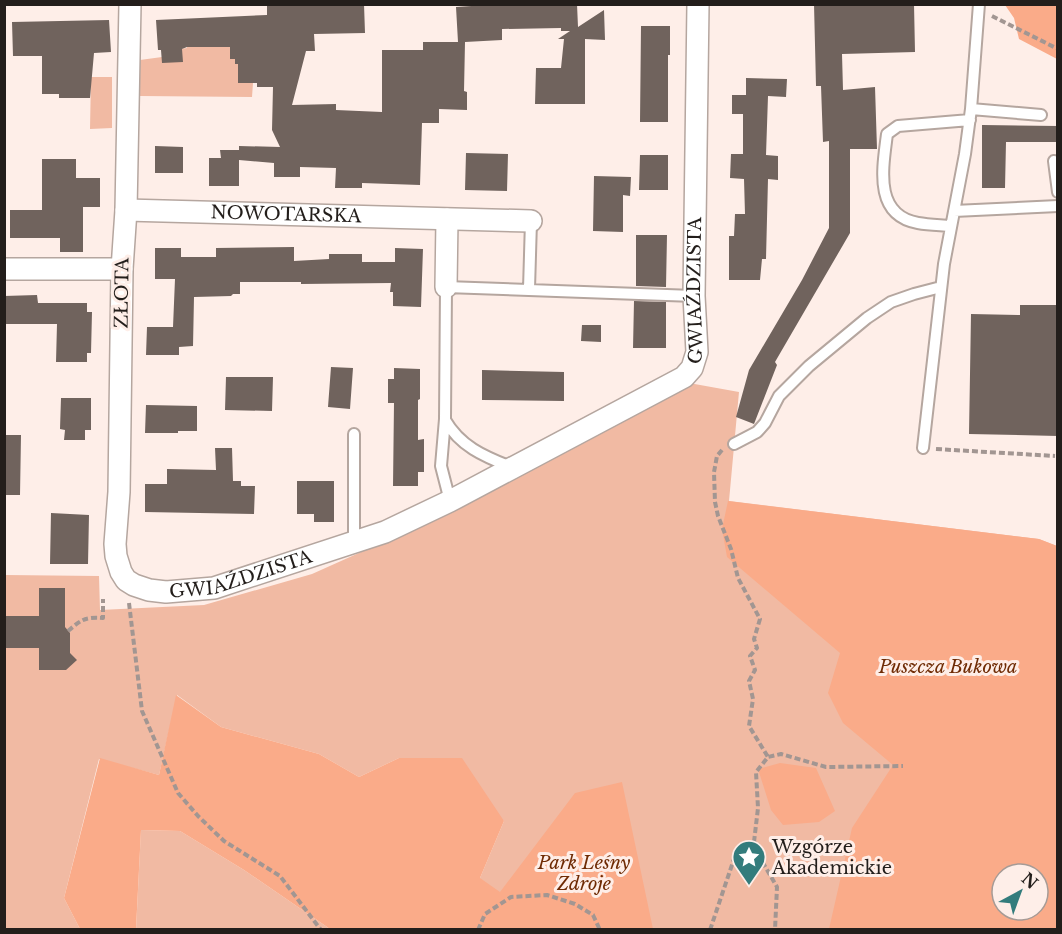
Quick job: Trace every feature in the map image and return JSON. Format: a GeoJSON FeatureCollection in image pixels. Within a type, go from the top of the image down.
{"type":"FeatureCollection","features":[{"type":"Feature","properties":{"kind":"street","name":"ZŁOTA"},"geometry":{"type":"LineString","coordinates":[[126,580],[119,566],[115,544],[119,492],[122,269],[126,210],[130,4]]}},
{"type":"Feature","properties":{"kind":"street","name":"GWIAŹDZISTA"},"geometry":{"type":"LineString","coordinates":[[126,580],[149,590],[176,591],[214,588],[385,532],[450,501],[684,377],[692,368],[697,352],[694,296],[698,4]]}},
{"type":"Feature","properties":{"kind":"street","name":"NOWOTARSKA"},"geometry":{"type":"LineString","coordinates":[[126,210],[531,221]]}},
{"type":"Feature","properties":{"kind":"street"},"geometry":{"type":"LineString","coordinates":[[446,287],[447,219]]}},
{"type":"Feature","properties":{"kind":"street"},"geometry":{"type":"LineString","coordinates":[[4,268],[122,269]]}},
{"type":"Feature","properties":{"kind":"lane"},"geometry":{"type":"LineString","coordinates":[[923,448],[941,287],[970,115],[979,6]]}},
{"type":"Feature","properties":{"kind":"lane"},"geometry":{"type":"LineString","coordinates":[[951,226],[918,224],[909,221],[886,201],[884,162],[887,134],[898,126],[970,115],[1041,115]]}},
{"type":"Feature","properties":{"kind":"lane"},"geometry":{"type":"LineString","coordinates":[[1054,161],[1058,192]]}},
{"type":"Feature","properties":{"kind":"lane"},"geometry":{"type":"LineString","coordinates":[[954,211],[1058,206]]}},
{"type":"Feature","properties":{"kind":"lane"},"geometry":{"type":"LineString","coordinates":[[529,289],[531,221]]}},
{"type":"Feature","properties":{"kind":"lane"},"geometry":{"type":"LineString","coordinates":[[450,501],[441,466],[445,419],[446,287],[694,296]]}},
{"type":"Feature","properties":{"kind":"lane"},"geometry":{"type":"LineString","coordinates":[[734,444],[757,432],[765,423],[779,396],[809,366],[867,318],[891,302],[941,287]]}},
{"type":"Feature","properties":{"kind":"lane"},"geometry":{"type":"LineString","coordinates":[[445,419],[453,434],[463,443],[480,455],[512,468]]}},
{"type":"Feature","properties":{"kind":"lane"},"geometry":{"type":"LineString","coordinates":[[354,434],[354,542]]}},
{"type":"Feature","properties":{"kind":"path"},"geometry":{"type":"LineString","coordinates":[[979,6],[1058,49]]}},
{"type":"Feature","properties":{"kind":"path"},"geometry":{"type":"LineString","coordinates":[[734,444],[722,450],[717,456],[714,472],[715,502],[738,578],[760,619],[754,639],[757,648],[750,656],[754,670],[749,681],[753,699],[749,726],[768,757]]}},
{"type":"Feature","properties":{"kind":"path"},"geometry":{"type":"LineString","coordinates":[[923,448],[1055,456]]}},
{"type":"Feature","properties":{"kind":"path"},"geometry":{"type":"LineString","coordinates":[[126,580],[142,711],[178,792],[198,816],[224,841],[280,876],[321,930]]}},
{"type":"Feature","properties":{"kind":"path"},"geometry":{"type":"LineString","coordinates":[[68,630],[81,619],[103,618],[104,599]]}},
{"type":"Feature","properties":{"kind":"path"},"geometry":{"type":"LineString","coordinates":[[754,842],[758,808],[756,772],[768,757],[781,754],[826,767],[903,766]]}},
{"type":"Feature","properties":{"kind":"path"},"geometry":{"type":"LineString","coordinates":[[710,930],[736,853],[744,845],[754,842]]}},
{"type":"Feature","properties":{"kind":"path"},"geometry":{"type":"LineString","coordinates":[[754,842],[758,845],[759,856],[777,887],[775,930]]}},
{"type":"Feature","properties":{"kind":"path"},"geometry":{"type":"LineString","coordinates":[[478,930],[485,914],[511,897],[547,895],[575,904],[593,915],[600,930]]}},
{"type":"Feature","properties":{"kind":"green space"},"geometry":{"type":"Polygon","coordinates":[[[1005,5],[1057,5],[1057,59],[1019,39],[1014,18],[1005,5]]]}},
{"type":"Feature","properties":{"kind":"green space"},"geometry":{"type":"Polygon","coordinates":[[[187,44],[230,47],[230,59],[235,59],[235,64],[238,64],[238,83],[253,83],[252,97],[140,96],[140,60],[162,57],[187,48],[187,44]]]}},
{"type":"Feature","properties":{"kind":"green space"},"geometry":{"type":"Polygon","coordinates":[[[91,77],[112,77],[112,128],[90,129],[91,77]]]}},
{"type":"Feature","properties":{"kind":"green space","name":"Park Leśny Zdroje"},"geometry":{"type":"Polygon","coordinates":[[[689,383],[739,392],[729,501],[1039,539],[1057,546],[1057,929],[490,929],[480,878],[504,821],[399,758],[359,777],[319,754],[221,727],[177,695],[159,775],[99,759],[64,898],[80,929],[5,929],[4,582],[6,582],[6,575],[99,576],[100,610],[204,605],[312,574],[408,531],[579,445],[689,383]]]}},
{"type":"Feature","properties":{"kind":"green space","name":"Puszcza Bukowa"},"geometry":{"type":"Polygon","coordinates":[[[728,501],[1039,539],[1057,546],[1057,929],[829,929],[852,828],[893,765],[843,723],[828,693],[840,653],[727,557],[722,529],[728,501]]]}},
{"type":"Feature","properties":{"kind":"green space","name":"Park Leśny Zdroje"},"geometry":{"type":"Polygon","coordinates":[[[176,695],[221,727],[319,754],[359,777],[399,758],[462,758],[504,821],[480,878],[500,892],[575,793],[622,782],[653,929],[330,929],[244,870],[180,831],[141,830],[136,929],[80,929],[64,898],[100,758],[159,775],[176,695]]]}},
{"type":"Feature","properties":{"kind":"green space"},"geometry":{"type":"Polygon","coordinates":[[[780,763],[816,768],[835,811],[819,822],[783,825],[771,810],[758,769],[780,763]]]}},
{"type":"Feature","properties":{"kind":"green space"},"geometry":{"type":"Polygon","coordinates":[[[141,830],[180,831],[244,870],[330,929],[136,930],[141,830]]]}},
{"type":"Feature","properties":{"kind":"building"},"geometry":{"type":"Polygon","coordinates":[[[267,4],[364,4],[365,33],[314,34],[315,51],[306,51],[292,105],[336,104],[336,110],[382,112],[382,50],[423,50],[423,42],[458,42],[456,7],[502,4],[577,4],[578,27],[604,10],[605,40],[585,39],[585,104],[535,104],[536,68],[561,68],[564,39],[558,39],[570,31],[561,31],[561,28],[502,29],[502,40],[465,42],[464,91],[467,92],[467,110],[439,109],[439,123],[422,123],[420,185],[362,183],[362,188],[335,188],[336,168],[300,167],[300,177],[274,177],[274,163],[239,160],[239,186],[209,186],[209,158],[221,158],[220,150],[239,150],[239,146],[280,147],[272,130],[273,87],[257,87],[257,83],[238,83],[238,64],[235,64],[235,59],[230,59],[230,47],[187,47],[182,49],[183,62],[162,63],[161,50],[158,50],[156,20],[267,15],[267,4]]]}},
{"type":"Feature","properties":{"kind":"building"},"geometry":{"type":"Polygon","coordinates":[[[814,4],[914,4],[915,52],[842,54],[843,90],[875,87],[877,149],[850,149],[850,233],[775,362],[777,365],[754,424],[736,417],[749,370],[802,280],[829,228],[829,141],[823,142],[821,86],[816,86],[814,4]]]}},
{"type":"Feature","properties":{"kind":"building"},"geometry":{"type":"Polygon","coordinates":[[[109,20],[111,52],[94,53],[90,98],[59,98],[59,94],[42,94],[42,56],[13,56],[12,22],[109,20]]]}},
{"type":"Feature","properties":{"kind":"building"},"geometry":{"type":"Polygon","coordinates":[[[641,26],[670,26],[668,122],[640,122],[641,26]]]}},
{"type":"Feature","properties":{"kind":"building"},"geometry":{"type":"Polygon","coordinates":[[[746,78],[787,79],[786,97],[768,96],[766,155],[778,156],[778,180],[768,179],[766,259],[762,259],[760,280],[729,280],[729,236],[734,236],[735,214],[745,214],[744,179],[730,178],[731,154],[743,154],[743,114],[732,114],[732,95],[746,95],[746,78]]]}},
{"type":"Feature","properties":{"kind":"building"},"geometry":{"type":"Polygon","coordinates":[[[982,125],[1058,126],[1058,142],[1006,142],[1005,188],[982,188],[982,125]]]}},
{"type":"Feature","properties":{"kind":"building"},"geometry":{"type":"Polygon","coordinates":[[[155,146],[183,147],[183,173],[155,173],[155,146]]]}},
{"type":"Feature","properties":{"kind":"building"},"geometry":{"type":"Polygon","coordinates":[[[466,153],[508,154],[507,191],[465,190],[466,153]]]}},
{"type":"Feature","properties":{"kind":"building"},"geometry":{"type":"Polygon","coordinates":[[[640,155],[668,155],[668,190],[639,190],[640,155]]]}},
{"type":"Feature","properties":{"kind":"building"},"geometry":{"type":"Polygon","coordinates":[[[42,159],[76,159],[76,178],[100,178],[100,207],[83,207],[83,252],[60,252],[60,238],[10,238],[10,210],[42,210],[42,159]]]}},
{"type":"Feature","properties":{"kind":"building"},"geometry":{"type":"Polygon","coordinates":[[[594,176],[631,177],[630,196],[623,195],[623,232],[593,231],[594,176]]]}},
{"type":"Feature","properties":{"kind":"building"},"geometry":{"type":"Polygon","coordinates":[[[636,235],[667,235],[666,287],[636,286],[636,235]]]}},
{"type":"Feature","properties":{"kind":"building"},"geometry":{"type":"Polygon","coordinates":[[[294,247],[294,261],[329,259],[329,254],[362,254],[362,262],[395,262],[395,248],[423,249],[421,307],[393,306],[391,283],[240,282],[240,294],[194,297],[193,346],[179,347],[179,355],[146,355],[147,327],[173,327],[175,279],[155,279],[155,248],[181,248],[181,257],[216,257],[216,248],[294,247]]]}},
{"type":"Feature","properties":{"kind":"building"},"geometry":{"type":"Polygon","coordinates":[[[37,295],[38,303],[87,303],[87,312],[92,312],[91,353],[87,353],[87,362],[56,362],[57,324],[4,324],[4,296],[37,295]]]}},
{"type":"Feature","properties":{"kind":"building"},"geometry":{"type":"Polygon","coordinates":[[[634,301],[666,302],[666,348],[633,348],[634,301]]]}},
{"type":"Feature","properties":{"kind":"building"},"geometry":{"type":"Polygon","coordinates":[[[1020,305],[1058,305],[1058,436],[969,434],[971,314],[1020,315],[1020,305]]]}},
{"type":"Feature","properties":{"kind":"building"},"geometry":{"type":"Polygon","coordinates":[[[582,325],[601,325],[601,342],[581,341],[582,325]]]}},
{"type":"Feature","properties":{"kind":"building"},"geometry":{"type":"Polygon","coordinates":[[[331,367],[353,368],[350,409],[328,407],[331,367]]]}},
{"type":"Feature","properties":{"kind":"building"},"geometry":{"type":"Polygon","coordinates":[[[394,368],[420,369],[418,440],[424,439],[424,472],[418,472],[418,486],[393,486],[394,403],[388,403],[388,379],[394,379],[394,368]]]}},
{"type":"Feature","properties":{"kind":"building"},"geometry":{"type":"Polygon","coordinates":[[[482,370],[564,372],[564,401],[482,400],[482,370]]]}},
{"type":"Feature","properties":{"kind":"building"},"geometry":{"type":"Polygon","coordinates":[[[226,377],[273,377],[272,411],[225,410],[226,377]]]}},
{"type":"Feature","properties":{"kind":"building"},"geometry":{"type":"Polygon","coordinates":[[[61,398],[91,398],[91,430],[85,430],[85,440],[64,440],[65,430],[60,429],[61,398]]]}},
{"type":"Feature","properties":{"kind":"building"},"geometry":{"type":"Polygon","coordinates":[[[146,405],[197,406],[197,431],[145,433],[146,405]]]}},
{"type":"Feature","properties":{"kind":"building"},"geometry":{"type":"Polygon","coordinates":[[[4,435],[21,435],[20,495],[4,495],[4,435]]]}},
{"type":"Feature","properties":{"kind":"building"},"geometry":{"type":"Polygon","coordinates":[[[215,448],[232,448],[233,481],[241,481],[241,486],[255,486],[254,514],[145,512],[145,484],[167,484],[167,469],[216,470],[215,448]]]}},
{"type":"Feature","properties":{"kind":"building"},"geometry":{"type":"Polygon","coordinates":[[[297,481],[334,481],[334,522],[314,522],[314,514],[297,514],[297,481]]]}},
{"type":"Feature","properties":{"kind":"building"},"geometry":{"type":"Polygon","coordinates":[[[51,513],[89,515],[88,564],[50,564],[51,513]]]}},
{"type":"Feature","properties":{"kind":"building"},"geometry":{"type":"Polygon","coordinates":[[[39,588],[65,588],[65,627],[70,633],[70,653],[77,660],[66,670],[39,670],[39,648],[6,648],[6,616],[39,616],[39,588]]]}},
{"type":"Feature","properties":{"kind":"place","name":"Wzgórze Akademickie"},"geometry":{"type":"Point","coordinates":[749,886]}}]}
